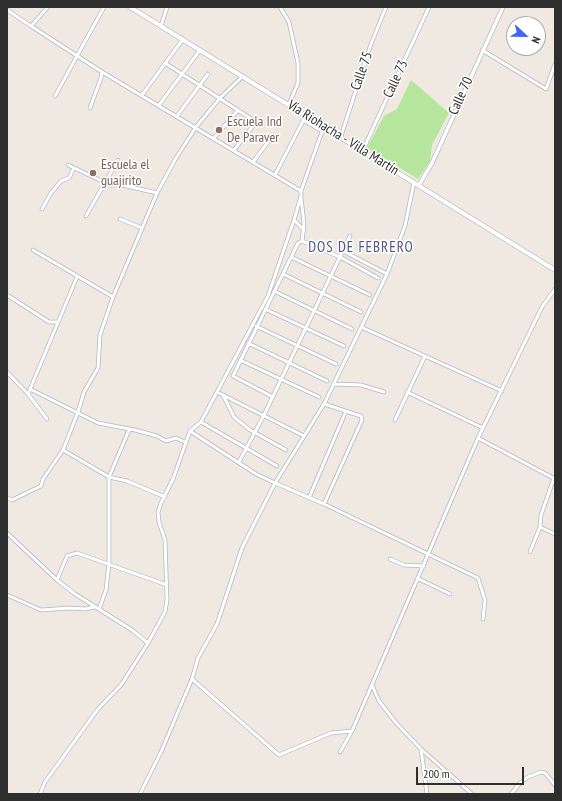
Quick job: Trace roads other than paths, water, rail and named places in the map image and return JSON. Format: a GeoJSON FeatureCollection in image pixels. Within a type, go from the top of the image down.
{"type":"FeatureCollection","features":[{"type":"Feature","properties":{"kind":"main road","name":"Vía Riohacha - Villa Martín"},"geometry":{"type":"LineString","coordinates":[[130,7],[306,114],[555,270]]}},
{"type":"Feature","properties":{"kind":"street"},"geometry":{"type":"LineString","coordinates":[[31,26],[48,7]]}},
{"type":"Feature","properties":{"kind":"street"},"geometry":{"type":"LineString","coordinates":[[55,96],[104,7]]}},
{"type":"Feature","properties":{"kind":"street"},"geometry":{"type":"LineString","coordinates":[[161,27],[167,7]]}},
{"type":"Feature","properties":{"kind":"street"},"geometry":{"type":"LineString","coordinates":[[280,7],[289,22],[298,63],[298,83],[289,104]]}},
{"type":"Feature","properties":{"kind":"street","name":"Calle 75"},"geometry":{"type":"LineString","coordinates":[[340,136],[368,52],[386,7]]}},
{"type":"Feature","properties":{"kind":"street","name":"Calle 73"},"geometry":{"type":"LineString","coordinates":[[363,150],[429,7]]}},
{"type":"Feature","properties":{"kind":"street","name":"Calle 70"},"geometry":{"type":"LineString","coordinates":[[419,185],[441,143],[482,50],[503,7]]}},
{"type":"Feature","properties":{"kind":"street"},"geometry":{"type":"LineString","coordinates":[[7,10],[102,72],[301,191]]}},
{"type":"Feature","properties":{"kind":"street"},"geometry":{"type":"LineString","coordinates":[[142,95],[183,39]]}},
{"type":"Feature","properties":{"kind":"street"},"geometry":{"type":"LineString","coordinates":[[159,105],[200,50]]}},
{"type":"Feature","properties":{"kind":"street"},"geometry":{"type":"LineString","coordinates":[[482,50],[546,89],[555,64]]}},
{"type":"Feature","properties":{"kind":"street"},"geometry":{"type":"LineString","coordinates":[[165,63],[256,122],[234,150]]}},
{"type":"Feature","properties":{"kind":"street"},"geometry":{"type":"LineString","coordinates":[[90,108],[102,72]]}},
{"type":"Feature","properties":{"kind":"street"},"geometry":{"type":"LineString","coordinates":[[177,116],[208,74]]}},
{"type":"Feature","properties":{"kind":"street"},"geometry":{"type":"LineString","coordinates":[[7,498],[12,500],[41,486],[43,479],[63,450],[84,392],[98,368],[100,335],[113,297],[157,193],[176,158],[196,127],[220,98],[243,76]]}},
{"type":"Feature","properties":{"kind":"street"},"geometry":{"type":"LineString","coordinates":[[214,138],[238,110]]}},
{"type":"Feature","properties":{"kind":"street"},"geometry":{"type":"LineString","coordinates":[[275,176],[306,114]]}},
{"type":"Feature","properties":{"kind":"street"},"geometry":{"type":"LineString","coordinates":[[303,120],[322,131]]}},
{"type":"Feature","properties":{"kind":"street"},"geometry":{"type":"LineString","coordinates":[[273,397],[233,376],[256,326],[298,243],[302,241],[304,218],[301,191],[324,126]]}},
{"type":"Feature","properties":{"kind":"street"},"geometry":{"type":"LineString","coordinates":[[252,162],[268,142]]}},
{"type":"Feature","properties":{"kind":"street"},"geometry":{"type":"LineString","coordinates":[[86,216],[104,182],[118,160]]}},
{"type":"Feature","properties":{"kind":"street"},"geometry":{"type":"LineString","coordinates":[[68,165],[110,185],[122,185],[157,193]]}},
{"type":"Feature","properties":{"kind":"street"},"geometry":{"type":"LineString","coordinates":[[42,209],[51,193],[61,181],[69,178],[74,168]]}},
{"type":"Feature","properties":{"kind":"street"},"geometry":{"type":"LineString","coordinates":[[140,794],[192,680],[198,658],[217,624],[242,548],[275,483],[324,404],[387,274],[405,226],[414,182]]}},
{"type":"Feature","properties":{"kind":"street"},"geometry":{"type":"LineString","coordinates":[[40,794],[45,782],[98,708],[121,684],[148,643],[165,612],[167,585],[165,540],[159,522],[158,512],[173,479],[190,431],[201,422],[268,296],[301,196]]}},
{"type":"Feature","properties":{"kind":"street"},"geometry":{"type":"LineString","coordinates":[[120,219],[142,228]]}},
{"type":"Feature","properties":{"kind":"street"},"geometry":{"type":"LineString","coordinates":[[294,220],[304,230]]}},
{"type":"Feature","properties":{"kind":"street"},"geometry":{"type":"LineString","coordinates":[[239,462],[273,397],[350,236]]}},
{"type":"Feature","properties":{"kind":"street"},"geometry":{"type":"LineString","coordinates":[[302,241],[340,257],[378,278]]}},
{"type":"Feature","properties":{"kind":"street"},"geometry":{"type":"LineString","coordinates":[[33,250],[113,297]]}},
{"type":"Feature","properties":{"kind":"street"},"geometry":{"type":"LineString","coordinates":[[343,251],[387,274]]}},
{"type":"Feature","properties":{"kind":"street"},"geometry":{"type":"LineString","coordinates":[[291,257],[370,296]]}},
{"type":"Feature","properties":{"kind":"street"},"geometry":{"type":"LineString","coordinates":[[283,274],[361,312]]}},
{"type":"Feature","properties":{"kind":"street"},"geometry":{"type":"LineString","coordinates":[[28,394],[77,277]]}},
{"type":"Feature","properties":{"kind":"street"},"geometry":{"type":"LineString","coordinates":[[340,752],[352,731],[430,554],[478,438],[542,307],[555,289]]}},
{"type":"Feature","properties":{"kind":"street"},"geometry":{"type":"LineString","coordinates":[[274,291],[352,329]]}},
{"type":"Feature","properties":{"kind":"street"},"geometry":{"type":"LineString","coordinates":[[7,295],[49,322],[57,322]]}},
{"type":"Feature","properties":{"kind":"street"},"geometry":{"type":"LineString","coordinates":[[265,308],[344,346]]}},
{"type":"Feature","properties":{"kind":"street"},"geometry":{"type":"LineString","coordinates":[[256,326],[336,364]]}},
{"type":"Feature","properties":{"kind":"street"},"geometry":{"type":"LineString","coordinates":[[361,327],[502,391]]}},
{"type":"Feature","properties":{"kind":"street"},"geometry":{"type":"LineString","coordinates":[[248,343],[327,381]]}},
{"type":"Feature","properties":{"kind":"street"},"geometry":{"type":"LineString","coordinates":[[395,420],[425,356]]}},
{"type":"Feature","properties":{"kind":"street"},"geometry":{"type":"LineString","coordinates":[[240,360],[319,397]]}},
{"type":"Feature","properties":{"kind":"street"},"geometry":{"type":"LineString","coordinates":[[7,372],[28,394],[47,419]]}},
{"type":"Feature","properties":{"kind":"street"},"geometry":{"type":"LineString","coordinates":[[334,384],[361,385],[384,392]]}},
{"type":"Feature","properties":{"kind":"street"},"geometry":{"type":"LineString","coordinates":[[30,389],[98,423],[157,436],[166,441],[176,438],[185,442]]}},
{"type":"Feature","properties":{"kind":"street"},"geometry":{"type":"LineString","coordinates":[[217,392],[304,436]]}},
{"type":"Feature","properties":{"kind":"street"},"geometry":{"type":"LineString","coordinates":[[408,392],[483,428]]}},
{"type":"Feature","properties":{"kind":"street"},"geometry":{"type":"LineString","coordinates":[[223,395],[234,417],[255,432],[286,450]]}},
{"type":"Feature","properties":{"kind":"street"},"geometry":{"type":"LineString","coordinates":[[324,404],[361,416],[362,420],[324,504]]}},
{"type":"Feature","properties":{"kind":"street"},"geometry":{"type":"LineString","coordinates":[[309,498],[346,411]]}},
{"type":"Feature","properties":{"kind":"street"},"geometry":{"type":"LineString","coordinates":[[201,422],[277,466]]}},
{"type":"Feature","properties":{"kind":"street"},"geometry":{"type":"LineString","coordinates":[[99,609],[106,590],[109,563],[109,478],[129,430]]}},
{"type":"Feature","properties":{"kind":"street"},"geometry":{"type":"LineString","coordinates":[[190,431],[275,483],[324,504],[478,578],[485,600],[483,619]]}},
{"type":"Feature","properties":{"kind":"street"},"geometry":{"type":"LineString","coordinates":[[478,438],[555,478],[541,515],[540,527],[530,552]]}},
{"type":"Feature","properties":{"kind":"street"},"geometry":{"type":"LineString","coordinates":[[63,450],[109,478],[127,481],[165,496]]}},
{"type":"Feature","properties":{"kind":"street"},"geometry":{"type":"LineString","coordinates":[[540,527],[555,534]]}},
{"type":"Feature","properties":{"kind":"street"},"geometry":{"type":"LineString","coordinates":[[7,533],[57,580],[94,607],[132,630],[148,643]]}},
{"type":"Feature","properties":{"kind":"street"},"geometry":{"type":"LineString","coordinates":[[57,580],[66,556],[77,553],[109,563],[167,585]]}},
{"type":"Feature","properties":{"kind":"street"},"geometry":{"type":"LineString","coordinates":[[390,559],[404,565],[424,566]]}},
{"type":"Feature","properties":{"kind":"street"},"geometry":{"type":"LineString","coordinates":[[418,579],[450,594]]}},
{"type":"Feature","properties":{"kind":"street"},"geometry":{"type":"LineString","coordinates":[[7,595],[42,610],[69,608],[84,609],[94,607]]}},
{"type":"Feature","properties":{"kind":"street"},"geometry":{"type":"LineString","coordinates":[[192,680],[279,755],[331,733],[352,731]]}},
{"type":"Feature","properties":{"kind":"street"},"geometry":{"type":"LineString","coordinates":[[372,685],[379,701],[421,749],[472,794]]}},
{"type":"Feature","properties":{"kind":"street"},"geometry":{"type":"LineString","coordinates":[[421,749],[427,794]]}},
{"type":"Feature","properties":{"kind":"street"},"geometry":{"type":"LineString","coordinates":[[511,794],[524,780],[541,772],[545,773],[555,785]]}},
{"type":"Feature","properties":{"kind":"place","name":"Escuela Ind De Paraver"},"geometry":{"type":"Point","coordinates":[219,130]}},
{"type":"Feature","properties":{"kind":"place","name":"Escuela el guajirito"},"geometry":{"type":"Point","coordinates":[93,173]}},
{"type":"Feature","properties":{"kind":"district","name":"DOS DE FEBRERO"},"geometry":{"type":"Point","coordinates":[361,248]}}]}
